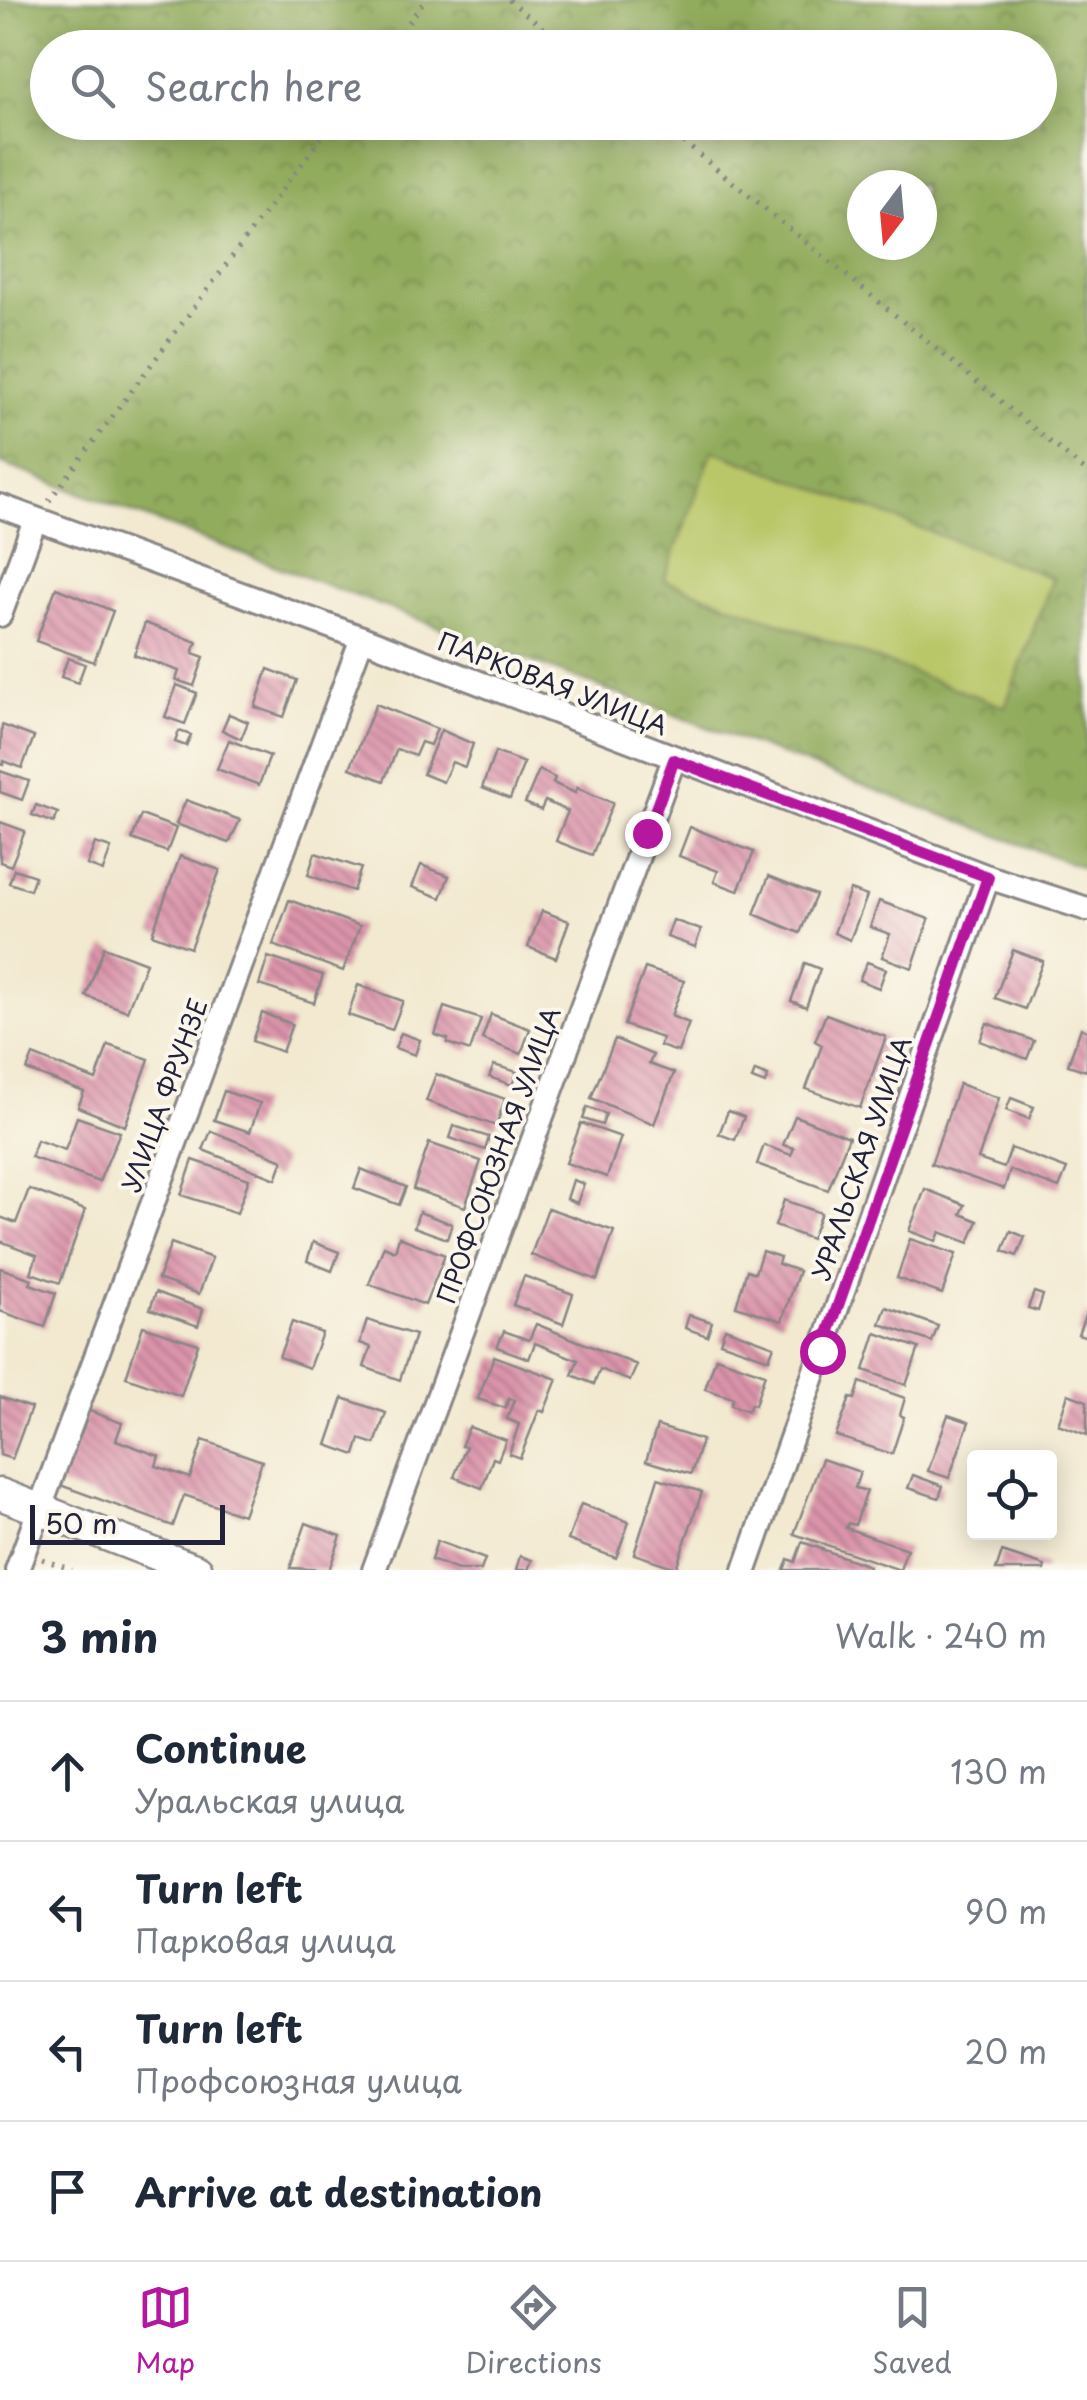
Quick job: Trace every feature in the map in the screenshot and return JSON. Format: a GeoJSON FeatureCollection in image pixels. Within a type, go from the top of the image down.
{"type":"FeatureCollection","features":[{"type":"Feature","properties":{"kind":"street","name":"ПАРКОВАЯ УЛИЦА"},"geometry":{"type":"LineString","coordinates":[[0,506],[362,638],[988,877],[1087,909]]}},
{"type":"Feature","properties":{"kind":"street"},"geometry":{"type":"LineString","coordinates":[[0,615],[35,520]]}},
{"type":"Feature","properties":{"kind":"street","name":"УЛИЦА ФРУНЗЕ"},"geometry":{"type":"LineString","coordinates":[[18,1570],[362,638]]}},
{"type":"Feature","properties":{"kind":"street","name":"ПРОФСОЮЗНАЯ УЛИЦА"},"geometry":{"type":"LineString","coordinates":[[374,1570],[674,760]]}},
{"type":"Feature","properties":{"kind":"street","name":"УРАЛЬСКАЯ УЛИЦА"},"geometry":{"type":"LineString","coordinates":[[745,1570],[988,877]]}},
{"type":"Feature","properties":{"kind":"street"},"geometry":{"type":"LineString","coordinates":[[0,1494],[197,1570]]}},
{"type":"Feature","properties":{"kind":"path"},"geometry":{"type":"LineString","coordinates":[[403,30],[425,0]]}},
{"type":"Feature","properties":{"kind":"path"},"geometry":{"type":"LineString","coordinates":[[509,0],[545,30]]}},
{"type":"Feature","properties":{"kind":"path"},"geometry":{"type":"LineString","coordinates":[[35,520],[320,140]]}},
{"type":"Feature","properties":{"kind":"path"},"geometry":{"type":"LineString","coordinates":[[681,140],[1087,472]]}},
{"type":"Feature","properties":{"kind":"green space"},"geometry":{"type":"Polygon","coordinates":[[[0,0],[1087,0],[1087,869],[0,463],[0,0]]]}},
{"type":"Feature","properties":{"kind":"green space"},"geometry":{"type":"Polygon","coordinates":[[[713,450],[1053,578],[1005,707],[664,580],[713,450]]]}},
{"type":"Feature","properties":{"kind":"building"},"geometry":{"type":"Polygon","coordinates":[[[56,588],[113,611],[94,662],[36,641],[56,588]]]}},
{"type":"Feature","properties":{"kind":"building"},"geometry":{"type":"Polygon","coordinates":[[[145,623],[197,642],[193,653],[204,657],[194,686],[176,680],[179,671],[134,655],[145,623]]]}},
{"type":"Feature","properties":{"kind":"building"},"geometry":{"type":"Polygon","coordinates":[[[68,658],[85,664],[78,683],[61,677],[68,658]]]}},
{"type":"Feature","properties":{"kind":"building"},"geometry":{"type":"Polygon","coordinates":[[[268,669],[297,680],[284,717],[255,707],[268,669]]]}},
{"type":"Feature","properties":{"kind":"building"},"geometry":{"type":"Polygon","coordinates":[[[177,685],[197,693],[185,724],[165,717],[177,685]]]}},
{"type":"Feature","properties":{"kind":"building"},"geometry":{"type":"Polygon","coordinates":[[[376,704],[437,729],[430,745],[421,742],[415,756],[397,749],[384,781],[350,768],[376,704]]]}},
{"type":"Feature","properties":{"kind":"building"},"geometry":{"type":"Polygon","coordinates":[[[229,714],[248,722],[241,739],[222,730],[229,714]]]}},
{"type":"Feature","properties":{"kind":"building"},"geometry":{"type":"Polygon","coordinates":[[[2,725],[34,737],[22,768],[4,761],[0,764],[2,725]]]}},
{"type":"Feature","properties":{"kind":"building"},"geometry":{"type":"Polygon","coordinates":[[[441,730],[473,744],[465,767],[452,762],[443,782],[423,774],[441,730]]]}},
{"type":"Feature","properties":{"kind":"building"},"geometry":{"type":"Polygon","coordinates":[[[179,731],[191,735],[186,746],[175,742],[179,731]]]}},
{"type":"Feature","properties":{"kind":"building"},"geometry":{"type":"Polygon","coordinates":[[[229,740],[270,756],[259,785],[217,769],[229,740]]]}},
{"type":"Feature","properties":{"kind":"building"},"geometry":{"type":"Polygon","coordinates":[[[495,752],[524,763],[510,799],[482,788],[495,752]]]}},
{"type":"Feature","properties":{"kind":"building"},"geometry":{"type":"Polygon","coordinates":[[[539,770],[555,778],[553,783],[575,793],[577,788],[613,803],[592,855],[556,841],[568,811],[545,801],[541,810],[525,803],[539,770]]]}},
{"type":"Feature","properties":{"kind":"building"},"geometry":{"type":"Polygon","coordinates":[[[0,771],[29,781],[22,800],[0,792],[0,771]]]}},
{"type":"Feature","properties":{"kind":"building"},"geometry":{"type":"Polygon","coordinates":[[[186,800],[240,820],[229,843],[176,824],[186,800]]]}},
{"type":"Feature","properties":{"kind":"building"},"geometry":{"type":"Polygon","coordinates":[[[36,805],[58,813],[54,823],[32,815],[36,805]]]}},
{"type":"Feature","properties":{"kind":"building"},"geometry":{"type":"Polygon","coordinates":[[[141,815],[176,828],[167,852],[132,839],[141,815]]]}},
{"type":"Feature","properties":{"kind":"building"},"geometry":{"type":"Polygon","coordinates":[[[0,822],[25,831],[11,866],[0,862],[0,822]]]}},
{"type":"Feature","properties":{"kind":"building"},"geometry":{"type":"Polygon","coordinates":[[[690,827],[754,852],[738,891],[714,882],[718,871],[679,856],[690,827]]]}},
{"type":"Feature","properties":{"kind":"building"},"geometry":{"type":"Polygon","coordinates":[[[95,843],[111,848],[103,871],[87,865],[95,843]]]}},
{"type":"Feature","properties":{"kind":"building"},"geometry":{"type":"Polygon","coordinates":[[[315,853],[361,868],[353,891],[308,875],[315,853]]]}},
{"type":"Feature","properties":{"kind":"building"},"geometry":{"type":"Polygon","coordinates":[[[180,856],[220,870],[190,948],[152,934],[180,856]]]}},
{"type":"Feature","properties":{"kind":"building"},"geometry":{"type":"Polygon","coordinates":[[[421,865],[449,876],[441,898],[412,887],[421,865]]]}},
{"type":"Feature","properties":{"kind":"building"},"geometry":{"type":"Polygon","coordinates":[[[14,869],[35,876],[30,890],[9,883],[14,869]]]}},
{"type":"Feature","properties":{"kind":"building"},"geometry":{"type":"Polygon","coordinates":[[[769,876],[816,895],[800,933],[754,914],[769,876]]]}},
{"type":"Feature","properties":{"kind":"building"},"geometry":{"type":"Polygon","coordinates":[[[850,890],[867,896],[850,940],[834,933],[850,890]]]}},
{"type":"Feature","properties":{"kind":"building"},"geometry":{"type":"Polygon","coordinates":[[[289,900],[360,926],[343,971],[273,945],[289,900]]]}},
{"type":"Feature","properties":{"kind":"building"},"geometry":{"type":"Polygon","coordinates":[[[879,901],[929,919],[912,968],[882,957],[890,934],[870,927],[879,901]]]}},
{"type":"Feature","properties":{"kind":"building"},"geometry":{"type":"Polygon","coordinates":[[[542,911],[569,921],[556,958],[528,947],[542,911]]]}},
{"type":"Feature","properties":{"kind":"building"},"geometry":{"type":"Polygon","coordinates":[[[673,920],[701,930],[695,947],[667,937],[673,920]]]}},
{"type":"Feature","properties":{"kind":"building"},"geometry":{"type":"Polygon","coordinates":[[[104,947],[146,963],[127,1011],[86,996],[104,947]]]}},
{"type":"Feature","properties":{"kind":"building"},"geometry":{"type":"Polygon","coordinates":[[[1013,950],[1043,961],[1025,1009],[995,998],[1013,950]]]}},
{"type":"Feature","properties":{"kind":"building"},"geometry":{"type":"Polygon","coordinates":[[[268,957],[323,975],[314,1003],[259,985],[268,957]]]}},
{"type":"Feature","properties":{"kind":"building"},"geometry":{"type":"Polygon","coordinates":[[[867,962],[886,969],[879,988],[859,980],[867,962]]]}},
{"type":"Feature","properties":{"kind":"building"},"geometry":{"type":"Polygon","coordinates":[[[805,963],[820,969],[806,1007],[791,1001],[805,963]]]}},
{"type":"Feature","properties":{"kind":"building"},"geometry":{"type":"Polygon","coordinates":[[[645,968],[684,981],[671,1016],[689,1023],[678,1052],[660,1046],[662,1038],[624,1025],[645,968]]]}},
{"type":"Feature","properties":{"kind":"building"},"geometry":{"type":"Polygon","coordinates":[[[358,985],[403,1001],[392,1030],[348,1015],[358,985]]]}},
{"type":"Feature","properties":{"kind":"building"},"geometry":{"type":"Polygon","coordinates":[[[444,1007],[481,1019],[470,1051],[435,1035],[444,1007]]]}},
{"type":"Feature","properties":{"kind":"building"},"geometry":{"type":"Polygon","coordinates":[[[262,1013],[292,1024],[282,1052],[252,1041],[262,1013]]]}},
{"type":"Feature","properties":{"kind":"building"},"geometry":{"type":"Polygon","coordinates":[[[491,1014],[530,1029],[521,1054],[482,1039],[491,1014]]]}},
{"type":"Feature","properties":{"kind":"building"},"geometry":{"type":"Polygon","coordinates":[[[826,1014],[886,1037],[860,1108],[806,1089],[822,1045],[815,1041],[826,1014]]]}},
{"type":"Feature","properties":{"kind":"building"},"geometry":{"type":"Polygon","coordinates":[[[987,1023],[1034,1041],[1027,1059],[980,1041],[987,1023]]]}},
{"type":"Feature","properties":{"kind":"building"},"geometry":{"type":"Polygon","coordinates":[[[1081,1028],[1087,1031],[1087,1071],[1068,1065],[1081,1028]]]}},
{"type":"Feature","properties":{"kind":"building"},"geometry":{"type":"Polygon","coordinates":[[[401,1033],[420,1040],[415,1055],[395,1048],[401,1033]]]}},
{"type":"Feature","properties":{"kind":"building"},"geometry":{"type":"Polygon","coordinates":[[[615,1039],[653,1055],[649,1064],[674,1073],[654,1124],[591,1098],[615,1039]]]}},
{"type":"Feature","properties":{"kind":"building"},"geometry":{"type":"Polygon","coordinates":[[[108,1045],[149,1059],[125,1126],[78,1107],[84,1092],[27,1070],[33,1055],[96,1080],[108,1045]]]}},
{"type":"Feature","properties":{"kind":"building"},"geometry":{"type":"Polygon","coordinates":[[[494,1065],[517,1072],[512,1085],[489,1077],[494,1065]]]}},
{"type":"Feature","properties":{"kind":"building"},"geometry":{"type":"Polygon","coordinates":[[[755,1071],[768,1076],[765,1084],[752,1079],[755,1071]]]}},
{"type":"Feature","properties":{"kind":"building"},"geometry":{"type":"Polygon","coordinates":[[[436,1074],[505,1099],[496,1126],[426,1101],[436,1074]]]}},
{"type":"Feature","properties":{"kind":"building"},"geometry":{"type":"Polygon","coordinates":[[[959,1084],[999,1098],[978,1159],[1004,1168],[1011,1148],[1067,1169],[1059,1188],[1010,1170],[1004,1189],[931,1164],[959,1084]]]}},
{"type":"Feature","properties":{"kind":"building"},"geometry":{"type":"Polygon","coordinates":[[[224,1091],[260,1103],[250,1132],[214,1120],[224,1091]]]}},
{"type":"Feature","properties":{"kind":"building"},"geometry":{"type":"Polygon","coordinates":[[[1011,1098],[1034,1107],[1029,1119],[1006,1110],[1011,1098]]]}},
{"type":"Feature","properties":{"kind":"building"},"geometry":{"type":"Polygon","coordinates":[[[587,1107],[606,1114],[602,1125],[583,1119],[587,1107]]]}},
{"type":"Feature","properties":{"kind":"building"},"geometry":{"type":"Polygon","coordinates":[[[728,1111],[744,1117],[735,1140],[719,1134],[728,1111]]]}},
{"type":"Feature","properties":{"kind":"building"},"geometry":{"type":"Polygon","coordinates":[[[795,1116],[849,1137],[828,1190],[757,1164],[764,1145],[791,1155],[794,1148],[783,1145],[795,1116]]]}},
{"type":"Feature","properties":{"kind":"building"},"geometry":{"type":"Polygon","coordinates":[[[77,1117],[120,1132],[99,1182],[31,1157],[37,1140],[65,1150],[77,1117]]]}},
{"type":"Feature","properties":{"kind":"building"},"geometry":{"type":"Polygon","coordinates":[[[581,1123],[621,1137],[607,1177],[566,1163],[581,1123]]]}},
{"type":"Feature","properties":{"kind":"building"},"geometry":{"type":"Polygon","coordinates":[[[454,1126],[489,1137],[485,1150],[450,1138],[454,1126]]]}},
{"type":"Feature","properties":{"kind":"building"},"geometry":{"type":"Polygon","coordinates":[[[211,1131],[283,1160],[276,1179],[203,1150],[211,1131]]]}},
{"type":"Feature","properties":{"kind":"building"},"geometry":{"type":"Polygon","coordinates":[[[429,1143],[481,1161],[465,1207],[413,1189],[429,1143]]]}},
{"type":"Feature","properties":{"kind":"building"},"geometry":{"type":"Polygon","coordinates":[[[193,1160],[249,1179],[237,1213],[181,1195],[193,1160]]]}},
{"type":"Feature","properties":{"kind":"building"},"geometry":{"type":"Polygon","coordinates":[[[361,1169],[406,1187],[399,1205],[354,1188],[361,1169]]]}},
{"type":"Feature","properties":{"kind":"building"},"geometry":{"type":"Polygon","coordinates":[[[573,1180],[584,1184],[577,1203],[567,1199],[573,1180]]]}},
{"type":"Feature","properties":{"kind":"building"},"geometry":{"type":"Polygon","coordinates":[[[29,1189],[85,1210],[60,1283],[31,1273],[37,1255],[0,1241],[0,1217],[16,1223],[29,1189]]]}},
{"type":"Feature","properties":{"kind":"building"},"geometry":{"type":"Polygon","coordinates":[[[925,1189],[965,1205],[961,1214],[978,1221],[969,1243],[940,1232],[936,1241],[909,1231],[925,1189]]]}},
{"type":"Feature","properties":{"kind":"building"},"geometry":{"type":"Polygon","coordinates":[[[784,1200],[821,1213],[811,1239],[775,1226],[784,1200]]]}},
{"type":"Feature","properties":{"kind":"building"},"geometry":{"type":"Polygon","coordinates":[[[548,1208],[614,1231],[597,1280],[531,1255],[548,1208]]]}},
{"type":"Feature","properties":{"kind":"building"},"geometry":{"type":"Polygon","coordinates":[[[419,1212],[452,1224],[447,1239],[414,1227],[419,1212]]]}},
{"type":"Feature","properties":{"kind":"building"},"geometry":{"type":"Polygon","coordinates":[[[1011,1231],[1025,1237],[1017,1256],[1003,1251],[1011,1231]]]}},
{"type":"Feature","properties":{"kind":"building"},"geometry":{"type":"Polygon","coordinates":[[[399,1237],[445,1255],[425,1305],[369,1284],[384,1246],[395,1251],[399,1237]]]}},
{"type":"Feature","properties":{"kind":"building"},"geometry":{"type":"Polygon","coordinates":[[[910,1239],[956,1254],[942,1294],[897,1278],[910,1239]]]}},
{"type":"Feature","properties":{"kind":"building"},"geometry":{"type":"Polygon","coordinates":[[[313,1242],[339,1252],[332,1271],[307,1261],[313,1242]]]}},
{"type":"Feature","properties":{"kind":"building"},"geometry":{"type":"Polygon","coordinates":[[[171,1243],[212,1258],[199,1294],[158,1279],[171,1243]]]}},
{"type":"Feature","properties":{"kind":"building"},"geometry":{"type":"Polygon","coordinates":[[[762,1251],[780,1257],[778,1264],[799,1271],[782,1321],[736,1306],[747,1270],[755,1273],[762,1251]]]}},
{"type":"Feature","properties":{"kind":"building"},"geometry":{"type":"Polygon","coordinates":[[[0,1268],[32,1279],[30,1284],[56,1293],[45,1327],[0,1311],[0,1268]]]}},
{"type":"Feature","properties":{"kind":"building"},"geometry":{"type":"Polygon","coordinates":[[[524,1276],[573,1294],[563,1324],[513,1305],[524,1276]]]}},
{"type":"Feature","properties":{"kind":"building"},"geometry":{"type":"Polygon","coordinates":[[[156,1292],[203,1309],[198,1326],[150,1309],[156,1292]]]}},
{"type":"Feature","properties":{"kind":"building"},"geometry":{"type":"Polygon","coordinates":[[[1034,1292],[1043,1295],[1038,1311],[1028,1308],[1034,1292]]]}},
{"type":"Feature","properties":{"kind":"building"},"geometry":{"type":"Polygon","coordinates":[[[886,1307],[938,1326],[932,1342],[880,1324],[886,1307]]]}},
{"type":"Feature","properties":{"kind":"building"},"geometry":{"type":"Polygon","coordinates":[[[1087,1310],[1087,1337],[1078,1334],[1087,1310]]]}},
{"type":"Feature","properties":{"kind":"building"},"geometry":{"type":"Polygon","coordinates":[[[689,1315],[712,1322],[707,1336],[685,1328],[689,1315]]]}},
{"type":"Feature","properties":{"kind":"building"},"geometry":{"type":"Polygon","coordinates":[[[367,1320],[415,1335],[400,1380],[364,1367],[371,1347],[360,1343],[367,1320]]]}},
{"type":"Feature","properties":{"kind":"building"},"geometry":{"type":"Polygon","coordinates":[[[292,1322],[322,1333],[309,1368],[279,1357],[292,1322]]]}},
{"type":"Feature","properties":{"kind":"building"},"geometry":{"type":"Polygon","coordinates":[[[536,1324],[637,1365],[630,1381],[600,1369],[594,1384],[572,1375],[578,1360],[535,1343],[529,1359],[497,1347],[504,1331],[529,1340],[536,1324]]]}},
{"type":"Feature","properties":{"kind":"building"},"geometry":{"type":"Polygon","coordinates":[[[143,1326],[198,1344],[181,1396],[126,1377],[143,1326]]]}},
{"type":"Feature","properties":{"kind":"building"},"geometry":{"type":"Polygon","coordinates":[[[725,1328],[774,1346],[769,1359],[720,1342],[725,1328]]]}},
{"type":"Feature","properties":{"kind":"building"},"geometry":{"type":"Polygon","coordinates":[[[876,1333],[919,1348],[906,1385],[864,1370],[876,1333]]]}},
{"type":"Feature","properties":{"kind":"building"},"geometry":{"type":"Polygon","coordinates":[[[494,1356],[557,1379],[544,1412],[539,1410],[520,1458],[509,1454],[519,1424],[507,1419],[514,1400],[509,1398],[505,1408],[478,1399],[494,1356]]]}},
{"type":"Feature","properties":{"kind":"building"},"geometry":{"type":"Polygon","coordinates":[[[716,1357],[765,1374],[755,1405],[751,1404],[748,1411],[731,1405],[733,1398],[705,1389],[716,1357]]]}},
{"type":"Feature","properties":{"kind":"building"},"geometry":{"type":"Polygon","coordinates":[[[860,1382],[905,1398],[900,1415],[904,1417],[892,1454],[836,1436],[860,1382]]]}},
{"type":"Feature","properties":{"kind":"building"},"geometry":{"type":"Polygon","coordinates":[[[1068,1394],[1087,1401],[1087,1435],[1058,1424],[1068,1394]]]}},
{"type":"Feature","properties":{"kind":"building"},"geometry":{"type":"Polygon","coordinates":[[[0,1397],[31,1408],[12,1459],[0,1455],[0,1397]]]}},
{"type":"Feature","properties":{"kind":"building"},"geometry":{"type":"Polygon","coordinates":[[[343,1398],[386,1413],[375,1444],[360,1439],[355,1455],[327,1445],[343,1398]]]}},
{"type":"Feature","properties":{"kind":"building"},"geometry":{"type":"Polygon","coordinates":[[[87,1410],[122,1423],[116,1440],[159,1456],[156,1466],[190,1478],[203,1440],[262,1461],[243,1515],[184,1495],[173,1526],[60,1485],[87,1410]]]}},
{"type":"Feature","properties":{"kind":"building"},"geometry":{"type":"Polygon","coordinates":[[[948,1415],[969,1422],[949,1478],[928,1471],[948,1415]]]}},
{"type":"Feature","properties":{"kind":"building"},"geometry":{"type":"Polygon","coordinates":[[[657,1426],[702,1440],[691,1474],[646,1461],[657,1426]]]}},
{"type":"Feature","properties":{"kind":"building"},"geometry":{"type":"Polygon","coordinates":[[[469,1427],[506,1440],[498,1460],[493,1458],[482,1488],[454,1477],[469,1427]]]}},
{"type":"Feature","properties":{"kind":"building"},"geometry":{"type":"Polygon","coordinates":[[[822,1459],[860,1472],[855,1488],[867,1491],[855,1525],[848,1523],[846,1528],[907,1549],[900,1570],[794,1534],[822,1459]]]}},
{"type":"Feature","properties":{"kind":"building"},"geometry":{"type":"Polygon","coordinates":[[[913,1475],[943,1486],[939,1498],[908,1488],[913,1475]]]}},
{"type":"Feature","properties":{"kind":"building"},"geometry":{"type":"Polygon","coordinates":[[[658,1478],[702,1492],[676,1568],[634,1554],[658,1478]]]}},
{"type":"Feature","properties":{"kind":"building"},"geometry":{"type":"Polygon","coordinates":[[[581,1504],[629,1522],[616,1558],[568,1540],[581,1504]]]}},
{"type":"Feature","properties":{"kind":"building"},"geometry":{"type":"Polygon","coordinates":[[[306,1523],[341,1536],[329,1570],[290,1568],[306,1523]]]}},
{"type":"Feature","properties":{"kind":"building"},"geometry":{"type":"Polygon","coordinates":[[[437,1541],[485,1559],[481,1570],[458,1570],[431,1560],[437,1541]]]}},
{"type":"Feature","properties":{"kind":"building"},"geometry":{"type":"Polygon","coordinates":[[[802,1542],[869,1566],[868,1570],[784,1570],[788,1559],[795,1562],[802,1542]]]}},
{"type":"Feature","properties":{"kind":"building"},"geometry":{"type":"Polygon","coordinates":[[[1002,1552],[1045,1566],[1044,1570],[996,1570],[1002,1552]]]}},
{"type":"Feature","properties":{"kind":"building"},"geometry":{"type":"Polygon","coordinates":[[[520,1556],[532,1560],[528,1570],[516,1570],[520,1556]]]}},
{"type":"Feature","properties":{"kind":"route"},"geometry":{"type":"LineString","coordinates":[[647,833],[674,760],[988,877],[822,1351]]}}]}
